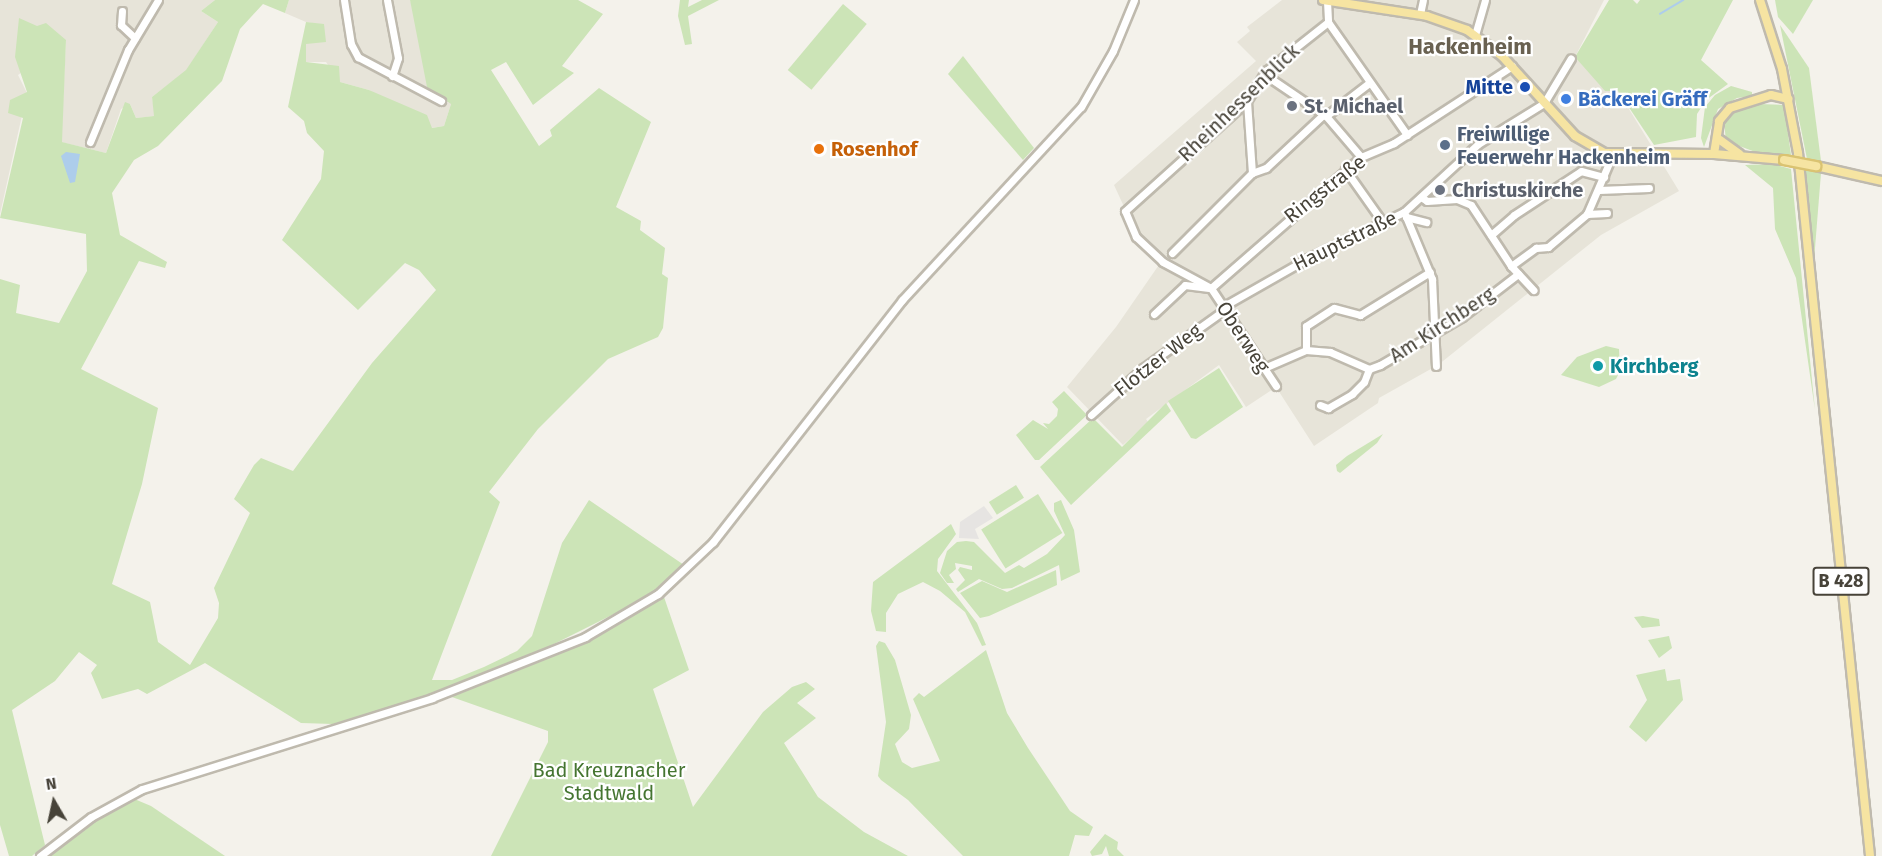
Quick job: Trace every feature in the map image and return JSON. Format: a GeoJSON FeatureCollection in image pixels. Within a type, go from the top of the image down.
{"type":"FeatureCollection","features":[{"type":"Feature","properties":{"kind":"main road"},"geometry":{"type":"LineString","coordinates":[[1323,0],[1420,14],[1450,22],[1475,35],[1512,66],[1544,104],[1580,140],[1612,156],[1743,155],[1784,160],[1882,181]]}},
{"type":"Feature","properties":{"kind":"main road","name":"B 428"},"geometry":{"type":"LineString","coordinates":[[1760,0],[1789,99],[1870,856]]}},
{"type":"Feature","properties":{"kind":"main road"},"geometry":{"type":"LineString","coordinates":[[1771,95],[1782,69]]}},
{"type":"Feature","properties":{"kind":"main road"},"geometry":{"type":"LineString","coordinates":[[1714,154],[1719,124],[1733,106],[1771,95],[1789,99]]}},
{"type":"Feature","properties":{"kind":"main road"},"geometry":{"type":"LineString","coordinates":[[1754,100],[1789,99]]}},
{"type":"Feature","properties":{"kind":"main road"},"geometry":{"type":"LineString","coordinates":[[1714,154],[1720,140],[1719,124]]}},
{"type":"Feature","properties":{"kind":"main road"},"geometry":{"type":"LineString","coordinates":[[1720,140],[1743,155]]}},
{"type":"Feature","properties":{"kind":"street"},"geometry":{"type":"LineString","coordinates":[[90,142],[135,38],[158,0]]}},
{"type":"Feature","properties":{"kind":"street"},"geometry":{"type":"LineString","coordinates":[[344,0],[356,53],[366,64],[441,101]]}},
{"type":"Feature","properties":{"kind":"street"},"geometry":{"type":"LineString","coordinates":[[387,0],[398,58],[392,76]]}},
{"type":"Feature","properties":{"kind":"street"},"geometry":{"type":"LineString","coordinates":[[40,856],[91,816],[142,789],[432,698],[585,637],[658,594],[713,542],[902,300],[1081,107],[1113,51],[1134,0]]}},
{"type":"Feature","properties":{"kind":"street"},"geometry":{"type":"LineString","coordinates":[[1420,14],[1423,0]]}},
{"type":"Feature","properties":{"kind":"street"},"geometry":{"type":"LineString","coordinates":[[1475,35],[1485,0]]}},
{"type":"Feature","properties":{"kind":"street"},"geometry":{"type":"LineString","coordinates":[[1332,1],[1328,22],[1407,135]]}},
{"type":"Feature","properties":{"kind":"street"},"geometry":{"type":"LineString","coordinates":[[122,11],[122,25],[135,38]]}},
{"type":"Feature","properties":{"kind":"street","name":"Rheinhessenblick"},"geometry":{"type":"LineString","coordinates":[[1125,211],[1247,101],[1264,74],[1328,22]]}},
{"type":"Feature","properties":{"kind":"street"},"geometry":{"type":"LineString","coordinates":[[1544,104],[1571,58]]}},
{"type":"Feature","properties":{"kind":"street","name":"Ringstraße"},"geometry":{"type":"LineString","coordinates":[[1211,288],[1361,157],[1407,135],[1512,66]]}},
{"type":"Feature","properties":{"kind":"street"},"geometry":{"type":"LineString","coordinates":[[1264,74],[1325,115],[1361,157]]}},
{"type":"Feature","properties":{"kind":"street"},"geometry":{"type":"LineString","coordinates":[[1172,253],[1252,173],[1266,168],[1325,115],[1369,83]]}},
{"type":"Feature","properties":{"kind":"street"},"geometry":{"type":"LineString","coordinates":[[1247,101],[1252,173]]}},
{"type":"Feature","properties":{"kind":"street","name":"Hauptstraße"},"geometry":{"type":"LineString","coordinates":[[1224,306],[1308,258],[1405,214],[1478,144],[1544,104]]}},
{"type":"Feature","properties":{"kind":"street"},"geometry":{"type":"LineString","coordinates":[[1510,266],[1536,248],[1548,247],[1587,214],[1612,156]]}},
{"type":"Feature","properties":{"kind":"street"},"geometry":{"type":"LineString","coordinates":[[1345,169],[1384,224]]}},
{"type":"Feature","properties":{"kind":"street"},"geometry":{"type":"LineString","coordinates":[[1491,235],[1581,171],[1604,177]]}},
{"type":"Feature","properties":{"kind":"street"},"geometry":{"type":"LineString","coordinates":[[1599,190],[1649,188]]}},
{"type":"Feature","properties":{"kind":"street"},"geometry":{"type":"LineString","coordinates":[[1421,197],[1427,201],[1457,199],[1471,205],[1510,266],[1533,290]]}},
{"type":"Feature","properties":{"kind":"street","name":"Oberweg"},"geometry":{"type":"LineString","coordinates":[[1125,211],[1136,237],[1163,262],[1211,288],[1276,386]]}},
{"type":"Feature","properties":{"kind":"street"},"geometry":{"type":"LineString","coordinates":[[1587,214],[1607,213]]}},
{"type":"Feature","properties":{"kind":"street"},"geometry":{"type":"LineString","coordinates":[[1405,214],[1426,222]]}},
{"type":"Feature","properties":{"kind":"street"},"geometry":{"type":"LineString","coordinates":[[1405,214],[1430,272],[1436,366]]}},
{"type":"Feature","properties":{"kind":"street"},"geometry":{"type":"LineString","coordinates":[[1264,368],[1306,350],[1306,326],[1334,308],[1360,315],[1430,272]]}},
{"type":"Feature","properties":{"kind":"street","name":"Am Kirchberg"},"geometry":{"type":"LineString","coordinates":[[1306,350],[1330,352],[1369,369],[1433,336],[1518,274]]}},
{"type":"Feature","properties":{"kind":"street","name":"Oberweg"},"geometry":{"type":"LineString","coordinates":[[1154,314],[1185,285],[1211,288]]}},
{"type":"Feature","properties":{"kind":"street","name":"Flotzer Weg"},"geometry":{"type":"LineString","coordinates":[[1091,415],[1143,368],[1223,311],[1224,306]]}},
{"type":"Feature","properties":{"kind":"street"},"geometry":{"type":"LineString","coordinates":[[1320,405],[1328,408],[1352,394],[1364,382],[1369,369]]}},
{"type":"Feature","properties":{"kind":"shaded area"},"geometry":{"type":"Polygon","coordinates":[[[0,0],[215,0],[201,11],[218,22],[186,71],[152,97],[155,116],[136,118],[130,104],[121,109],[106,153],[61,142],[66,40],[18,75],[27,93],[0,214],[0,0]]]}},
{"type":"Feature","properties":{"kind":"shaded area"},"geometry":{"type":"Polygon","coordinates":[[[289,0],[410,0],[451,104],[444,126],[431,128],[369,90],[340,82],[326,62],[306,62],[306,44],[324,25],[306,22],[285,13],[289,0]]]}},
{"type":"Feature","properties":{"kind":"shaded area"},"geometry":{"type":"Polygon","coordinates":[[[1282,0],[1604,0],[1575,57],[1618,91],[1679,191],[1601,235],[1438,365],[1379,398],[1378,403],[1314,446],[1276,387],[1246,407],[1219,365],[1146,419],[1148,422],[1123,445],[1067,387],[1116,327],[1163,259],[1138,237],[1114,185],[1256,61],[1237,42],[1250,31],[1247,27],[1282,0]]]}},
{"type":"Feature","properties":{"kind":"shaded area"},"geometry":{"type":"Polygon","coordinates":[[[984,506],[993,518],[975,529],[979,539],[959,538],[960,522],[984,506]]]}},
{"type":"Feature","properties":{"kind":"green space"},"geometry":{"type":"Polygon","coordinates":[[[215,0],[289,0],[285,13],[263,4],[240,29],[222,81],[158,146],[134,160],[112,193],[120,235],[167,262],[165,268],[139,261],[81,369],[158,408],[142,484],[112,584],[150,602],[158,642],[190,665],[218,618],[219,603],[214,588],[250,513],[234,499],[254,465],[261,458],[293,471],[372,363],[436,290],[419,270],[405,263],[358,310],[282,240],[321,179],[324,151],[307,133],[304,121],[288,107],[306,22],[324,24],[326,42],[306,44],[306,62],[339,66],[340,82],[369,90],[427,115],[432,128],[444,126],[451,104],[427,87],[410,0],[578,0],[603,14],[562,66],[574,73],[533,105],[506,62],[491,70],[539,146],[552,136],[550,130],[599,88],[651,122],[616,207],[641,221],[640,230],[665,248],[662,274],[668,278],[663,328],[658,337],[608,359],[538,429],[489,492],[500,502],[432,680],[452,680],[484,667],[517,651],[532,636],[562,543],[589,500],[684,565],[648,597],[530,656],[436,693],[333,724],[301,723],[205,663],[147,694],[138,689],[102,699],[91,673],[97,665],[79,652],[55,681],[12,710],[45,845],[32,856],[9,856],[0,825],[0,279],[20,285],[16,313],[59,323],[87,271],[86,234],[0,218],[23,118],[8,113],[10,100],[27,92],[15,57],[19,18],[37,26],[46,23],[66,40],[62,142],[106,153],[125,102],[130,104],[136,118],[154,116],[152,97],[186,70],[218,22],[201,11],[215,0]]]}},
{"type":"Feature","properties":{"kind":"green space"},"geometry":{"type":"Polygon","coordinates":[[[680,0],[689,0],[688,7],[702,0],[719,0],[688,16],[692,44],[685,45],[678,16],[680,0]]]}},
{"type":"Feature","properties":{"kind":"green space"},"geometry":{"type":"Polygon","coordinates":[[[1609,0],[1633,0],[1637,4],[1640,0],[1733,0],[1701,60],[1728,84],[1706,100],[1697,114],[1696,137],[1654,145],[1618,91],[1605,91],[1575,57],[1609,0]]]}},
{"type":"Feature","properties":{"kind":"green space"},"geometry":{"type":"Polygon","coordinates":[[[1775,0],[1813,0],[1793,34],[1778,17],[1775,0]]]}},
{"type":"Feature","properties":{"kind":"green space"},"geometry":{"type":"Polygon","coordinates":[[[843,4],[867,24],[811,90],[788,70],[843,4]]]}},
{"type":"Feature","properties":{"kind":"green space"},"geometry":{"type":"Polygon","coordinates":[[[1780,25],[1809,68],[1821,161],[1807,159],[1780,25]]]}},
{"type":"Feature","properties":{"kind":"green space"},"geometry":{"type":"Polygon","coordinates":[[[963,56],[1034,148],[1023,160],[948,74],[963,56]]]}},
{"type":"Feature","properties":{"kind":"green space"},"geometry":{"type":"Polygon","coordinates":[[[1731,86],[1752,92],[1752,96],[1737,98],[1718,109],[1704,147],[1701,138],[1705,107],[1715,95],[1731,86]]]}},
{"type":"Feature","properties":{"kind":"green space"},"geometry":{"type":"Polygon","coordinates":[[[1759,104],[1784,105],[1791,155],[1758,153],[1726,141],[1724,122],[1731,112],[1759,104]]]}},
{"type":"Feature","properties":{"kind":"green space"},"geometry":{"type":"Polygon","coordinates":[[[1773,164],[1791,169],[1815,410],[1796,278],[1775,229],[1773,188],[1745,165],[1773,164]]]}},
{"type":"Feature","properties":{"kind":"green space"},"geometry":{"type":"Polygon","coordinates":[[[1805,170],[1821,173],[1813,273],[1807,217],[1805,170]]]}},
{"type":"Feature","properties":{"kind":"green space"},"geometry":{"type":"Polygon","coordinates":[[[1606,346],[1619,349],[1620,371],[1616,379],[1599,387],[1561,375],[1577,357],[1606,346]]]}},
{"type":"Feature","properties":{"kind":"green space"},"geometry":{"type":"Polygon","coordinates":[[[1219,368],[1243,407],[1196,439],[1191,438],[1168,401],[1219,368]]]}},
{"type":"Feature","properties":{"kind":"green space"},"geometry":{"type":"Polygon","coordinates":[[[1064,391],[1087,415],[1039,460],[1035,460],[1016,435],[1033,420],[1048,429],[1043,423],[1049,424],[1057,416],[1058,409],[1052,402],[1064,391]]]}},
{"type":"Feature","properties":{"kind":"green space"},"geometry":{"type":"Polygon","coordinates":[[[1166,403],[1171,411],[1071,505],[1040,467],[1093,418],[1122,447],[1166,403]]]}},
{"type":"Feature","properties":{"kind":"green space"},"geometry":{"type":"Polygon","coordinates":[[[1383,434],[1377,443],[1340,473],[1337,471],[1336,465],[1347,456],[1383,434]]]}},
{"type":"Feature","properties":{"kind":"green space"},"geometry":{"type":"Polygon","coordinates":[[[1016,485],[1024,498],[997,515],[989,502],[1016,485]]]}},
{"type":"Feature","properties":{"kind":"green space"},"geometry":{"type":"Polygon","coordinates":[[[1038,494],[1062,533],[1006,569],[981,530],[1038,494]]]}},
{"type":"Feature","properties":{"kind":"green space"},"geometry":{"type":"Polygon","coordinates":[[[1061,500],[1074,530],[1080,572],[1061,581],[1059,565],[1012,588],[1002,589],[979,579],[958,592],[956,589],[965,580],[958,570],[960,567],[972,570],[972,566],[955,563],[956,569],[949,575],[954,583],[947,583],[940,573],[947,551],[957,542],[966,541],[974,542],[1005,573],[1019,565],[1024,568],[1047,554],[1065,535],[1054,511],[1054,503],[1061,500]]]}},
{"type":"Feature","properties":{"kind":"green space"},"geometry":{"type":"Polygon","coordinates":[[[951,524],[956,534],[938,559],[937,571],[977,623],[986,645],[982,646],[965,612],[940,591],[923,582],[898,594],[886,613],[886,632],[876,631],[871,611],[873,582],[951,524]]]}},
{"type":"Feature","properties":{"kind":"green space"},"geometry":{"type":"Polygon","coordinates":[[[1056,570],[1057,585],[989,616],[980,618],[960,593],[982,581],[1007,592],[1056,570]]]}},
{"type":"Feature","properties":{"kind":"green space","name":"Bad Kreuznacher Stadtwald"},"geometry":{"type":"Polygon","coordinates":[[[664,597],[689,670],[653,689],[693,807],[763,712],[792,687],[806,682],[815,689],[797,703],[816,718],[784,743],[818,797],[864,832],[908,856],[491,856],[548,742],[548,731],[449,696],[585,641],[664,597]]]}},
{"type":"Feature","properties":{"kind":"green space"},"geometry":{"type":"Polygon","coordinates":[[[1634,617],[1659,619],[1660,626],[1642,628],[1634,617]]]}},
{"type":"Feature","properties":{"kind":"green space"},"geometry":{"type":"Polygon","coordinates":[[[1669,636],[1672,648],[1659,658],[1648,640],[1669,636]]]}},
{"type":"Feature","properties":{"kind":"green space"},"geometry":{"type":"Polygon","coordinates":[[[879,641],[885,643],[895,660],[911,715],[909,729],[895,744],[902,762],[912,768],[940,761],[913,699],[919,693],[924,697],[986,650],[1007,713],[1028,748],[1070,811],[1093,827],[1089,836],[1075,835],[1069,856],[963,856],[908,800],[881,780],[878,776],[886,722],[876,646],[879,641]]]}},
{"type":"Feature","properties":{"kind":"green space"},"geometry":{"type":"Polygon","coordinates":[[[1665,669],[1667,681],[1680,679],[1683,700],[1646,742],[1629,727],[1647,700],[1636,675],[1665,669]]]}},
{"type":"Feature","properties":{"kind":"green space"},"geometry":{"type":"Polygon","coordinates":[[[132,798],[151,806],[225,856],[48,856],[83,828],[132,798]]]}},
{"type":"Feature","properties":{"kind":"green space"},"geometry":{"type":"Polygon","coordinates":[[[1105,834],[1118,842],[1117,849],[1124,856],[1109,856],[1106,846],[1102,854],[1092,856],[1090,852],[1105,834]]]}},
{"type":"Feature","properties":{"kind":"water"},"geometry":{"type":"Polygon","coordinates":[[[66,152],[80,154],[75,182],[70,183],[61,156],[66,152]]]}},
{"type":"Feature","properties":{"kind":"waterway"},"geometry":{"type":"LineString","coordinates":[[1660,14],[1683,0]]}},
{"type":"Feature","properties":{"kind":"place","name":"Mitte"},"geometry":{"type":"Point","coordinates":[1525,87]}},
{"type":"Feature","properties":{"kind":"place","name":"Bäckerei Gräff"},"geometry":{"type":"Point","coordinates":[1566,99]}},
{"type":"Feature","properties":{"kind":"place","name":"St. Michael"},"geometry":{"type":"Point","coordinates":[1292,106]}},
{"type":"Feature","properties":{"kind":"place","name":"Freiwillige Feuerwehr Hackenheim"},"geometry":{"type":"Point","coordinates":[1445,145]}},
{"type":"Feature","properties":{"kind":"place","name":"Rosenhof"},"geometry":{"type":"Point","coordinates":[819,149]}},
{"type":"Feature","properties":{"kind":"place","name":"Christuskirche"},"geometry":{"type":"Point","coordinates":[1440,190]}},
{"type":"Feature","properties":{"kind":"place","name":"Kirchberg"},"geometry":{"type":"Point","coordinates":[1598,366]}},
{"type":"Feature","properties":{"kind":"district","name":"Hackenheim"},"geometry":{"type":"Point","coordinates":[1470,47]}}]}
